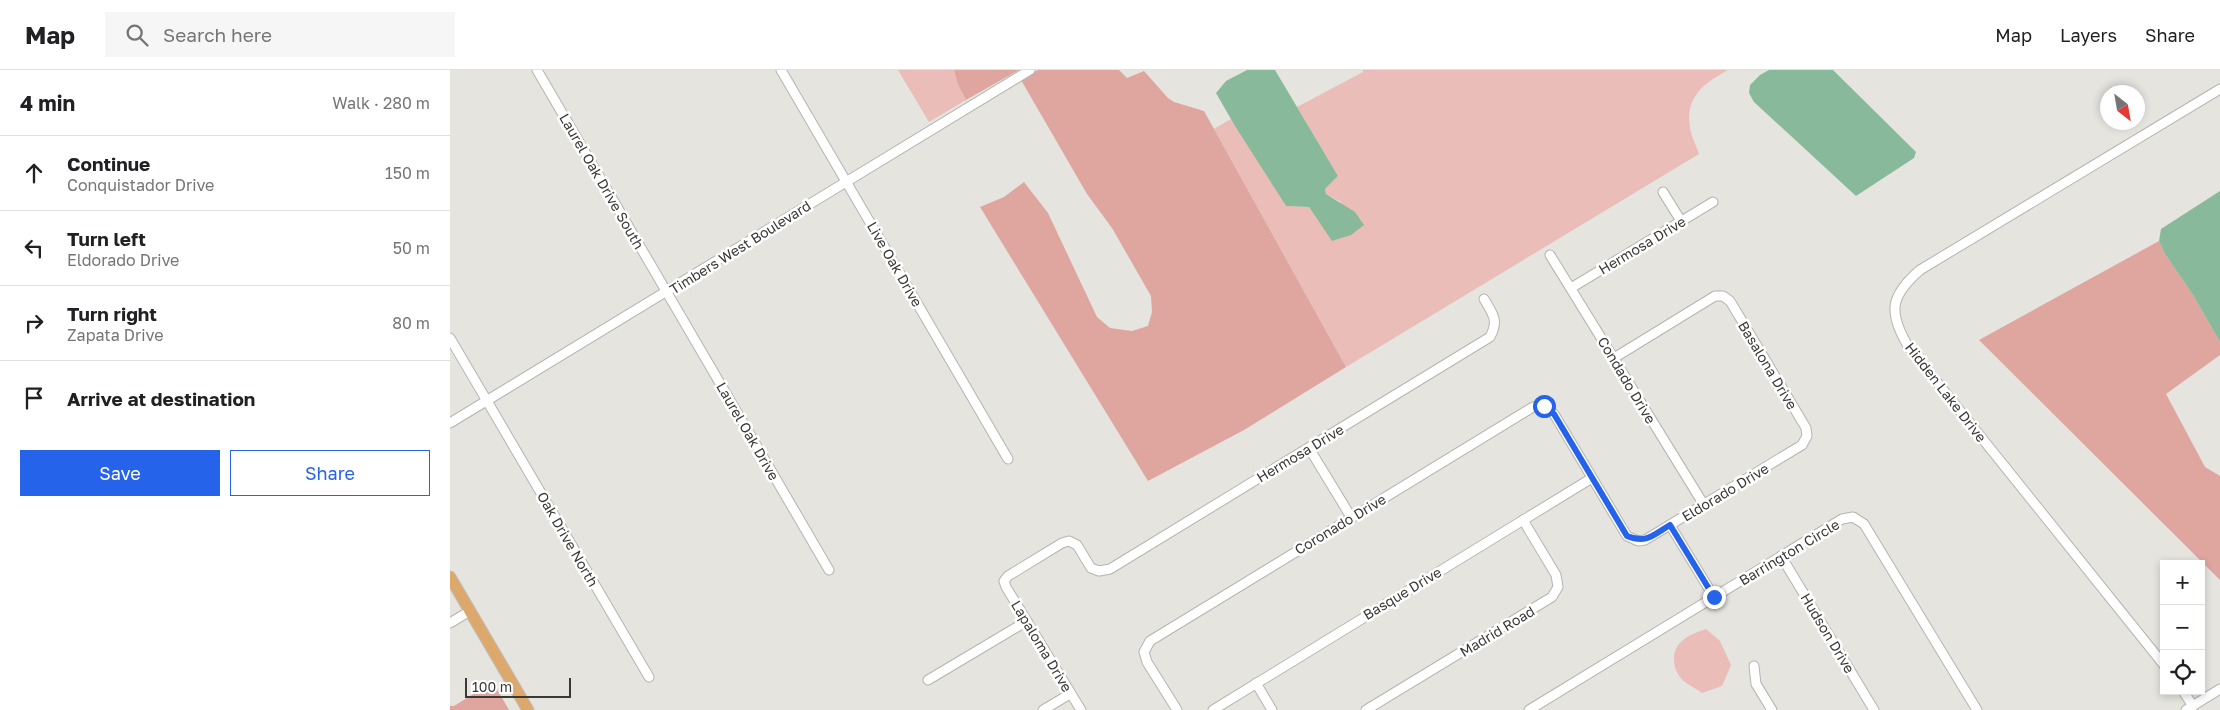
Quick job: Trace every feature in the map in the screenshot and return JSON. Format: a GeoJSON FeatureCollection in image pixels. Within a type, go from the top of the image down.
{"type":"FeatureCollection","features":[{"type":"Feature","properties":{"kind":"main road"},"geometry":{"type":"LineString","coordinates":[[450,576],[528,710]]}},
{"type":"Feature","properties":{"kind":"street","name":"Laurel Oak Drive South"},"geometry":{"type":"LineString","coordinates":[[537,70],[667,293]]}},
{"type":"Feature","properties":{"kind":"street","name":"Live Oak Drive"},"geometry":{"type":"LineString","coordinates":[[781,70],[1008,459]]}},
{"type":"Feature","properties":{"kind":"street","name":"Timbers West Boulevard"},"geometry":{"type":"LineString","coordinates":[[450,423],[667,293],[1030,70]]}},
{"type":"Feature","properties":{"kind":"street","name":"Hidden Lake Drive"},"geometry":{"type":"LineString","coordinates":[[2160,660],[1908,346],[1897,328],[1894,310],[1899,293],[1907,282],[1920,270],[2220,89]]}},
{"type":"Feature","properties":{"kind":"street"},"geometry":{"type":"LineString","coordinates":[[1663,192],[1681,221]]}},
{"type":"Feature","properties":{"kind":"street","name":"Hermosa Drive"},"geometry":{"type":"LineString","coordinates":[[1571,288],[1713,202]]}},
{"type":"Feature","properties":{"kind":"street","name":"Condado Drive"},"geometry":{"type":"LineString","coordinates":[[1550,255],[1704,505]]}},
{"type":"Feature","properties":{"kind":"street","name":"Laurel Oak Drive"},"geometry":{"type":"LineString","coordinates":[[667,293],[829,570]]}},
{"type":"Feature","properties":{"kind":"street","name":"Basalona Drive"},"geometry":{"type":"LineString","coordinates":[[1614,358],[1715,296],[1723,296],[1730,301],[1806,428],[1807,436]]}},
{"type":"Feature","properties":{"kind":"street","name":"Hermosa Drive"},"geometry":{"type":"LineString","coordinates":[[1004,581],[1008,576],[1069,540],[1077,545],[1090,568],[1099,571],[1110,569],[1490,337],[1496,328],[1496,318],[1484,299]]}},
{"type":"Feature","properties":{"kind":"street","name":"Oak Drive North"},"geometry":{"type":"LineString","coordinates":[[450,338],[649,677]]}},
{"type":"Feature","properties":{"kind":"street","name":"Coronado Drive"},"geometry":{"type":"LineString","coordinates":[[1177,710],[1147,662],[1144,652],[1150,641],[1533,407],[1544,406],[1554,414],[1592,478]]}},
{"type":"Feature","properties":{"kind":"street","name":"Eldorado Drive"},"geometry":{"type":"LineString","coordinates":[[1592,478],[1627,536],[1638,541],[1645,540],[1802,445],[1807,436]]}},
{"type":"Feature","properties":{"kind":"street"},"geometry":{"type":"LineString","coordinates":[[1309,448],[1352,517]]}},
{"type":"Feature","properties":{"kind":"street","name":"Basque Drive"},"geometry":{"type":"LineString","coordinates":[[1213,710],[1592,478]]}},
{"type":"Feature","properties":{"kind":"street","name":"Barrington Circle"},"geometry":{"type":"LineString","coordinates":[[1529,710],[1842,519],[1853,517],[1864,524],[1977,710]]}},
{"type":"Feature","properties":{"kind":"street","name":"Madrid Road"},"geometry":{"type":"LineString","coordinates":[[1366,710],[1552,597],[1558,587],[1556,574],[1523,520]]}},
{"type":"Feature","properties":{"kind":"street"},"geometry":{"type":"LineString","coordinates":[[1670,525],[1714,597]]}},
{"type":"Feature","properties":{"kind":"street","name":"Hudson Drive"},"geometry":{"type":"LineString","coordinates":[[1781,556],[1874,710]]}},
{"type":"Feature","properties":{"kind":"street","name":"Lapaloma Drive"},"geometry":{"type":"LineString","coordinates":[[1004,581],[1081,710]]}},
{"type":"Feature","properties":{"kind":"street"},"geometry":{"type":"LineString","coordinates":[[450,623],[470,611]]}},
{"type":"Feature","properties":{"kind":"street"},"geometry":{"type":"LineString","coordinates":[[928,680],[1027,621]]}},
{"type":"Feature","properties":{"kind":"street"},"geometry":{"type":"LineString","coordinates":[[1754,666],[1756,684],[1772,710]]}},
{"type":"Feature","properties":{"kind":"street"},"geometry":{"type":"LineString","coordinates":[[1256,683],[1272,710]]}},
{"type":"Feature","properties":{"kind":"street"},"geometry":{"type":"LineString","coordinates":[[2184,695],[2189,708],[2220,689]]}},
{"type":"Feature","properties":{"kind":"street"},"geometry":{"type":"LineString","coordinates":[[1043,710],[1070,694]]}},
{"type":"Feature","properties":{"kind":"shaded area"},"geometry":{"type":"Polygon","coordinates":[[[898,70],[954,70],[958,85],[966,100],[929,122],[898,70]]]}},
{"type":"Feature","properties":{"kind":"shaded area"},"geometry":{"type":"Polygon","coordinates":[[[954,70],[1019,70],[966,100],[958,85],[954,70]]]}},
{"type":"Feature","properties":{"kind":"shaded area"},"geometry":{"type":"Polygon","coordinates":[[[1038,70],[1119,70],[1127,78],[1144,71],[1168,98],[1174,102],[1204,111],[1346,367],[1244,430],[1148,481],[980,207],[1004,197],[1024,182],[1048,213],[1097,317],[1110,328],[1132,331],[1148,326],[1152,312],[1151,296],[1112,228],[1087,194],[1021,80],[1038,70]]]}},
{"type":"Feature","properties":{"kind":"shaded area"},"geometry":{"type":"Polygon","coordinates":[[[1247,70],[1275,70],[1338,176],[1325,189],[1326,194],[1355,212],[1364,225],[1351,235],[1332,241],[1309,207],[1286,206],[1235,126],[1216,93],[1226,81],[1247,70]]]}},
{"type":"Feature","properties":{"kind":"shaded area"},"geometry":{"type":"Polygon","coordinates":[[[1363,70],[1728,70],[1704,86],[1693,99],[1690,107],[1689,116],[1692,137],[1699,154],[1346,367],[1214,129],[1231,119],[1286,206],[1309,207],[1323,227],[1341,202],[1326,194],[1325,189],[1338,176],[1297,107],[1363,72],[1363,70]]]}},
{"type":"Feature","properties":{"kind":"shaded area"},"geometry":{"type":"Polygon","coordinates":[[[1769,70],[1833,70],[1916,152],[1914,158],[1856,196],[1754,102],[1749,93],[1750,85],[1760,75],[1769,70]]]}},
{"type":"Feature","properties":{"kind":"shaded area"},"geometry":{"type":"Polygon","coordinates":[[[2220,191],[2220,342],[2193,295],[2165,254],[2159,241],[2161,229],[2220,191]]]}},
{"type":"Feature","properties":{"kind":"shaded area"},"geometry":{"type":"Polygon","coordinates":[[[2159,241],[2165,254],[2193,295],[2220,342],[2220,355],[2166,394],[2205,467],[2220,476],[2220,580],[2205,565],[2205,560],[2200,560],[1979,340],[2159,241]]]}},
{"type":"Feature","properties":{"kind":"shaded area"},"geometry":{"type":"Polygon","coordinates":[[[1706,629],[1720,641],[1731,665],[1722,686],[1702,693],[1681,678],[1675,668],[1674,656],[1675,651],[1684,639],[1706,629]]]}},
{"type":"Feature","properties":{"kind":"shaded area"},"geometry":{"type":"Polygon","coordinates":[[[493,682],[509,710],[450,710],[450,706],[454,706],[493,682]]]}},
{"type":"Feature","properties":{"kind":"route"},"geometry":{"type":"LineString","coordinates":[[1544,406],[1554,414],[1627,536],[1638,541],[1645,540],[1670,525],[1714,597]]}}]}
